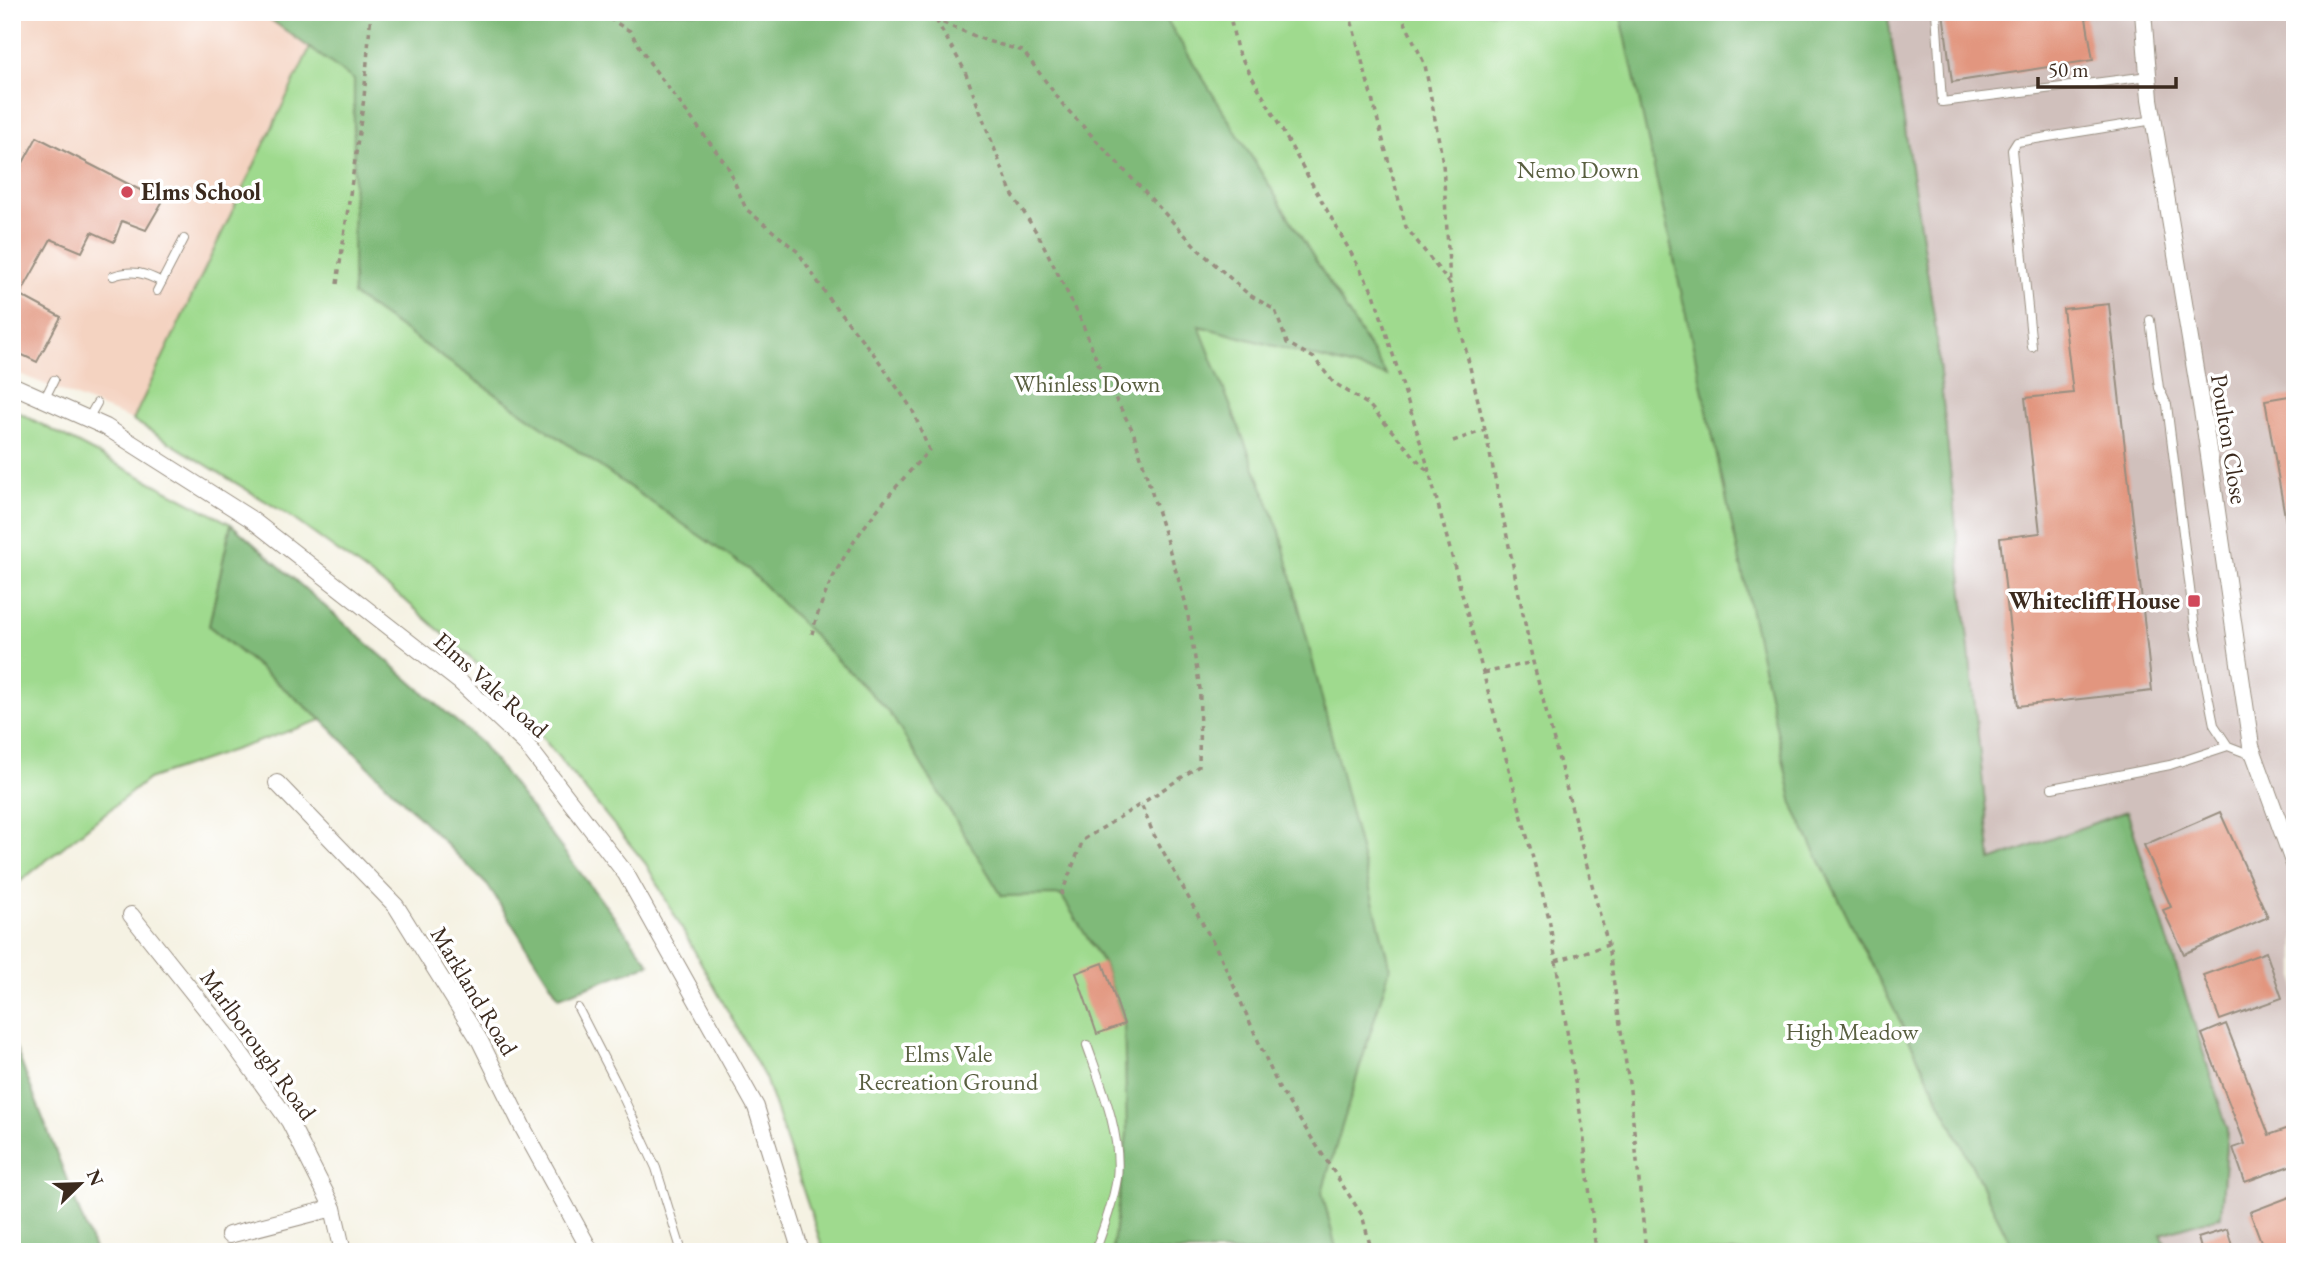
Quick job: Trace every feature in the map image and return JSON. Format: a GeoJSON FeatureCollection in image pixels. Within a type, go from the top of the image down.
{"type":"FeatureCollection","features":[{"type":"Feature","properties":{"kind":"street","name":"Poulton Close"},"geometry":{"type":"LineString","coordinates":[[2143,12],[2154,120],[2206,435],[2250,746],[2295,867]]}},
{"type":"Feature","properties":{"kind":"street","name":"Elms Vale Road"},"geometry":{"type":"LineString","coordinates":[[12,385],[106,427],[251,519],[460,682],[525,743],[626,874],[756,1107],[801,1252]]}},
{"type":"Feature","properties":{"kind":"street","name":"Markland Road"},"geometry":{"type":"LineString","coordinates":[[277,783],[396,906],[480,1041],[524,1130],[591,1252]]}},
{"type":"Feature","properties":{"kind":"street","name":"Marlborough Road"},"geometry":{"type":"LineString","coordinates":[[131,915],[233,1043],[289,1121],[333,1208],[343,1252]]}},
{"type":"Feature","properties":{"kind":"street"},"geometry":{"type":"LineString","coordinates":[[229,1235],[333,1208]]}},
{"type":"Feature","properties":{"kind":"lane"},"geometry":{"type":"LineString","coordinates":[[1936,12],[1942,102],[2148,76]]}},
{"type":"Feature","properties":{"kind":"lane"},"geometry":{"type":"LineString","coordinates":[[2032,347],[2012,150],[2017,142],[2154,120]]}},
{"type":"Feature","properties":{"kind":"lane"},"geometry":{"type":"LineString","coordinates":[[157,291],[184,239]]}},
{"type":"Feature","properties":{"kind":"lane"},"geometry":{"type":"LineString","coordinates":[[113,276],[132,271],[162,282]]}},
{"type":"Feature","properties":{"kind":"lane"},"geometry":{"type":"LineString","coordinates":[[2150,320],[2159,388],[2168,405],[2195,629],[2214,725],[2228,746],[2254,756]]}},
{"type":"Feature","properties":{"kind":"lane"},"geometry":{"type":"LineString","coordinates":[[44,400],[54,380]]}},
{"type":"Feature","properties":{"kind":"lane"},"geometry":{"type":"LineString","coordinates":[[88,419],[96,403]]}},
{"type":"Feature","properties":{"kind":"lane"},"geometry":{"type":"LineString","coordinates":[[2052,788],[2170,765],[2228,746]]}},
{"type":"Feature","properties":{"kind":"lane"},"geometry":{"type":"LineString","coordinates":[[578,1008],[618,1084],[656,1168],[682,1252]]}},
{"type":"Feature","properties":{"kind":"lane"},"geometry":{"type":"LineString","coordinates":[[1087,1045],[1109,1107],[1114,1130],[1117,1174],[1113,1200],[1095,1252]]}},
{"type":"Feature","properties":{"kind":"path"},"geometry":{"type":"LineString","coordinates":[[337,284],[364,99],[371,12]]}},
{"type":"Feature","properties":{"kind":"path"},"geometry":{"type":"LineString","coordinates":[[602,12],[630,31],[652,66],[728,167],[746,209],[798,253],[830,300],[876,357],[912,410],[929,450],[886,497],[841,559],[818,607],[812,634]]}},
{"type":"Feature","properties":{"kind":"path"},"geometry":{"type":"LineString","coordinates":[[926,12],[936,20],[988,41],[1023,51],[1064,106],[1192,242],[1248,294],[1275,310],[1287,343],[1314,359],[1333,382],[1369,405],[1430,474]]}},
{"type":"Feature","properties":{"kind":"path"},"geometry":{"type":"LineString","coordinates":[[1229,12],[1237,51],[1374,294],[1430,474],[1549,918],[1583,1131],[1596,1252]]}},
{"type":"Feature","properties":{"kind":"path"},"geometry":{"type":"LineString","coordinates":[[1349,12],[1406,227],[1450,284]]}},
{"type":"Feature","properties":{"kind":"path"},"geometry":{"type":"LineString","coordinates":[[1400,12],[1425,65],[1443,163],[1450,284],[1485,430],[1533,662],[1608,945],[1630,1090],[1646,1252]]}},
{"type":"Feature","properties":{"kind":"path"},"geometry":{"type":"LineString","coordinates":[[936,20],[964,69],[1011,192],[1040,238],[1081,320],[1103,376],[1133,431],[1186,604],[1199,689],[1199,766],[1083,840],[1061,895]]}},
{"type":"Feature","properties":{"kind":"path"},"geometry":{"type":"LineString","coordinates":[[1452,441],[1485,430]]}},
{"type":"Feature","properties":{"kind":"path"},"geometry":{"type":"LineString","coordinates":[[1483,673],[1533,662]]}},
{"type":"Feature","properties":{"kind":"path"},"geometry":{"type":"LineString","coordinates":[[1140,804],[1221,957],[1279,1088],[1362,1215],[1372,1252]]}},
{"type":"Feature","properties":{"kind":"path"},"geometry":{"type":"LineString","coordinates":[[1556,961],[1608,945]]}},
{"type":"Feature","properties":{"kind":"shaded area","name":"Elms School"},"geometry":{"type":"Polygon","coordinates":[[[12,12],[327,12],[133,420],[12,371],[12,12]]]}},
{"type":"Feature","properties":{"kind":"shaded area"},"geometry":{"type":"Polygon","coordinates":[[[1887,12],[2295,12],[2295,867],[2288,870],[2295,888],[2295,1252],[2168,1252],[2161,1234],[2221,1216],[2127,812],[1991,862],[1934,317],[1887,12]]]}},
{"type":"Feature","properties":{"kind":"green space","name":"Whinless Down"},"geometry":{"type":"Polygon","coordinates":[[[260,12],[1162,12],[1387,376],[1199,326],[1280,532],[1390,968],[1322,1192],[1337,1252],[1112,1252],[1127,1133],[1124,1024],[1104,965],[1061,895],[1002,896],[890,713],[749,570],[353,295],[354,80],[260,12]]]}},
{"type":"Feature","properties":{"kind":"green space"},"geometry":{"type":"Polygon","coordinates":[[[327,12],[1887,12],[1934,317],[1991,861],[2127,811],[2227,1128],[2221,1216],[2161,1234],[2168,1252],[824,1252],[765,1078],[646,864],[496,681],[405,600],[288,515],[133,420],[327,12]]]}},
{"type":"Feature","properties":{"kind":"green space"},"geometry":{"type":"Polygon","coordinates":[[[1620,12],[1887,12],[1934,317],[1991,861],[2127,811],[2227,1128],[2221,1216],[2161,1234],[2168,1252],[2015,1252],[1794,809],[1620,12]]]}},
{"type":"Feature","properties":{"kind":"green space"},"geometry":{"type":"Polygon","coordinates":[[[12,409],[231,524],[209,626],[322,720],[148,779],[12,888],[12,409]]]}},
{"type":"Feature","properties":{"kind":"green space"},"geometry":{"type":"Polygon","coordinates":[[[231,524],[481,743],[650,964],[559,997],[488,886],[322,720],[209,626],[231,524]]]}},
{"type":"Feature","properties":{"kind":"green space"},"geometry":{"type":"Polygon","coordinates":[[[12,1039],[95,1252],[12,1252],[12,1039]]]}},
{"type":"Feature","properties":{"kind":"building"},"geometry":{"type":"Polygon","coordinates":[[[1943,12],[2085,12],[2093,60],[1952,82],[1943,12]]]}},
{"type":"Feature","properties":{"kind":"building"},"geometry":{"type":"Polygon","coordinates":[[[37,137],[142,191],[164,199],[146,230],[122,221],[114,242],[92,232],[82,252],[51,239],[20,295],[61,317],[37,362],[12,350],[12,183],[37,137]]]}},
{"type":"Feature","properties":{"kind":"building"},"geometry":{"type":"Polygon","coordinates":[[[2109,304],[2152,691],[2018,706],[2000,538],[2040,533],[2025,398],[2073,393],[2063,309],[2109,304]]]}},
{"type":"Feature","properties":{"kind":"building"},"geometry":{"type":"Polygon","coordinates":[[[2295,395],[2295,528],[2287,528],[2265,400],[2295,395]]]}},
{"type":"Feature","properties":{"kind":"building"},"geometry":{"type":"Polygon","coordinates":[[[2220,812],[2268,917],[2184,954],[2163,910],[2171,907],[2144,845],[2220,812]]]}},
{"type":"Feature","properties":{"kind":"building"},"geometry":{"type":"Polygon","coordinates":[[[2266,952],[2282,998],[2220,1020],[2203,975],[2266,952]]]}},
{"type":"Feature","properties":{"kind":"building"},"geometry":{"type":"Polygon","coordinates":[[[1103,963],[1124,1024],[1097,1034],[1076,973],[1103,963]]]}},
{"type":"Feature","properties":{"kind":"building"},"geometry":{"type":"Polygon","coordinates":[[[2226,1024],[2269,1135],[2295,1126],[2295,1164],[2245,1182],[2233,1148],[2245,1144],[2202,1034],[2226,1024]]]}},
{"type":"Feature","properties":{"kind":"building"},"geometry":{"type":"Polygon","coordinates":[[[2295,1195],[2295,1252],[2265,1252],[2250,1212],[2295,1195]]]}},
{"type":"Feature","properties":{"kind":"building"},"geometry":{"type":"Polygon","coordinates":[[[2227,1229],[2234,1252],[2202,1252],[2198,1238],[2227,1229]]]}},
{"type":"Feature","properties":{"kind":"place","name":"Elms School"},"geometry":{"type":"Point","coordinates":[127,192]}},
{"type":"Feature","properties":{"kind":"place","name":"Whitecliff House"},"geometry":{"type":"Point","coordinates":[2194,601]}},
{"type":"Feature","properties":{"kind":"park label","name":"Nemo Down"},"geometry":{"type":"Point","coordinates":[1578,170]}},
{"type":"Feature","properties":{"kind":"park label","name":"High Meadow"},"geometry":{"type":"Point","coordinates":[1852,1032]}},
{"type":"Feature","properties":{"kind":"park label","name":"Elms Vale Recreation Ground"},"geometry":{"type":"Point","coordinates":[948,1068]}}]}
